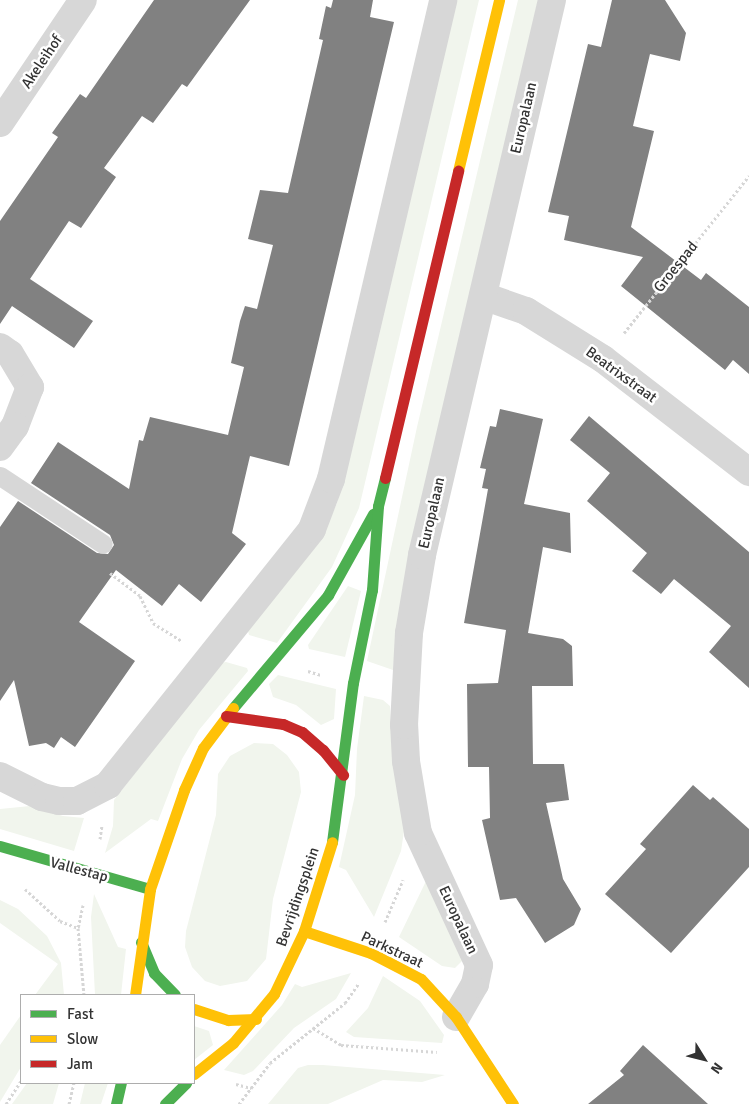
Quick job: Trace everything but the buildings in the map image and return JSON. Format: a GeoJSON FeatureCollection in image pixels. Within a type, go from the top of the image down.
{"type":"FeatureCollection","features":[{"type":"Feature","properties":{"kind":"main road"},"geometry":{"type":"LineString","coordinates":[[343,775],[353,683],[372,590],[378,506],[499,0]]}},
{"type":"Feature","properties":{"kind":"main road"},"geometry":{"type":"LineString","coordinates":[[135,994],[150,889],[184,790],[203,748],[226,716],[328,595],[378,506]]}},
{"type":"Feature","properties":{"kind":"main road"},"geometry":{"type":"LineString","coordinates":[[226,716],[283,724],[302,732],[323,750],[343,775]]}},
{"type":"Feature","properties":{"kind":"main road","name":"Bevrijdingsplein"},"geometry":{"type":"LineString","coordinates":[[256,1019],[274,994],[304,931],[334,836],[343,775]]}},
{"type":"Feature","properties":{"kind":"main road","name":"Vallestap"},"geometry":{"type":"LineString","coordinates":[[4,848],[150,889]]}},
{"type":"Feature","properties":{"kind":"main road","name":"Parkstraat"},"geometry":{"type":"LineString","coordinates":[[304,931],[371,953],[420,979],[456,1017],[469,1041],[513,1104]]}},
{"type":"Feature","properties":{"kind":"main road"},"geometry":{"type":"LineString","coordinates":[[141,942],[154,973],[174,994]]}},
{"type":"Feature","properties":{"kind":"main road"},"geometry":{"type":"LineString","coordinates":[[195,1010],[208,1016],[228,1020],[256,1019]]}},
{"type":"Feature","properties":{"kind":"main road"},"geometry":{"type":"LineString","coordinates":[[195,1075],[233,1043],[256,1019]]}},
{"type":"Feature","properties":{"kind":"main road"},"geometry":{"type":"LineString","coordinates":[[116,1104],[121,1084]]}},
{"type":"Feature","properties":{"kind":"main road"},"geometry":{"type":"LineString","coordinates":[[165,1104],[185,1084]]}},
{"type":"Feature","properties":{"kind":"street","name":"Akeleihof"},"geometry":{"type":"LineString","coordinates":[[0,123],[83,0]]}},
{"type":"Feature","properties":{"kind":"street"},"geometry":{"type":"LineString","coordinates":[[0,776],[42,797],[59,801],[77,801],[94,794],[119,774],[312,529],[323,506],[443,0]]}},
{"type":"Feature","properties":{"kind":"street","name":"Europalaan"},"geometry":{"type":"LineString","coordinates":[[456,1017],[475,984],[479,965],[418,833],[406,761],[404,696],[409,633],[422,555],[552,0]]}},
{"type":"Feature","properties":{"kind":"street","name":"Beatrixstraat"},"geometry":{"type":"LineString","coordinates":[[483,296],[526,311],[604,359],[749,472]]}},
{"type":"Feature","properties":{"kind":"street"},"geometry":{"type":"LineString","coordinates":[[0,347],[10,354],[30,387],[15,426],[0,447]]}},
{"type":"Feature","properties":{"kind":"lane"},"geometry":{"type":"LineString","coordinates":[[0,476],[103,544]]}},
{"type":"Feature","properties":{"kind":"lane"},"geometry":{"type":"LineString","coordinates":[[176,1104],[186,1084]]}},
{"type":"Feature","properties":{"kind":"path","name":"Groespad"},"geometry":{"type":"LineString","coordinates":[[604,359],[749,176]]}},
{"type":"Feature","properties":{"kind":"path"},"geometry":{"type":"LineString","coordinates":[[103,544],[101,566],[140,596],[153,623],[182,641],[204,665]]}},
{"type":"Feature","properties":{"kind":"path"},"geometry":{"type":"LineString","coordinates":[[4,848],[27,894],[60,921],[78,928]]}},
{"type":"Feature","properties":{"kind":"path"},"geometry":{"type":"LineString","coordinates":[[313,1028],[341,1045],[441,1052],[469,1041]]}},
{"type":"Feature","properties":{"kind":"path"},"geometry":{"type":"LineString","coordinates":[[6,1104],[20,1083]]}},
{"type":"Feature","properties":{"kind":"path"},"geometry":{"type":"LineString","coordinates":[[69,1104],[74,1084]]}},
{"type":"Feature","properties":{"kind":"shaded area"},"geometry":{"type":"Polygon","coordinates":[[[457,0],[479,0],[359,508],[332,567],[277,643],[249,635],[248,631],[327,525],[337,503],[457,0]]]}},
{"type":"Feature","properties":{"kind":"shaded area"},"geometry":{"type":"Polygon","coordinates":[[[518,0],[538,0],[397,626],[393,670],[367,661],[417,427],[518,0]]]}},
{"type":"Feature","properties":{"kind":"shaded area"},"geometry":{"type":"Polygon","coordinates":[[[348,586],[361,591],[345,657],[309,649],[308,645],[348,586]]]}},
{"type":"Feature","properties":{"kind":"shaded area"},"geometry":{"type":"Polygon","coordinates":[[[226,662],[247,668],[248,671],[199,730],[182,759],[158,821],[151,819],[105,853],[113,826],[114,800],[221,663],[226,662]]]}},
{"type":"Feature","properties":{"kind":"shaded area"},"geometry":{"type":"Polygon","coordinates":[[[278,675],[336,689],[334,719],[321,725],[296,705],[273,697],[269,684],[278,675]]]}},
{"type":"Feature","properties":{"kind":"shaded area"},"geometry":{"type":"Polygon","coordinates":[[[364,696],[383,700],[390,706],[392,746],[405,825],[401,851],[374,917],[346,870],[339,867],[355,795],[357,749],[364,696]]]}},
{"type":"Feature","properties":{"kind":"shaded area"},"geometry":{"type":"Polygon","coordinates":[[[254,743],[273,744],[287,755],[299,772],[301,792],[273,899],[266,959],[247,981],[220,986],[205,981],[192,967],[185,947],[186,931],[216,815],[218,774],[230,756],[254,743]]]}},
{"type":"Feature","properties":{"kind":"shaded area"},"geometry":{"type":"Polygon","coordinates":[[[30,806],[63,816],[84,818],[74,851],[0,829],[0,809],[30,806]]]}},
{"type":"Feature","properties":{"kind":"shaded area"},"geometry":{"type":"Polygon","coordinates":[[[427,879],[464,959],[455,968],[442,966],[399,937],[427,879]]]}},
{"type":"Feature","properties":{"kind":"shaded area"},"geometry":{"type":"Polygon","coordinates":[[[94,894],[118,947],[126,949],[121,994],[95,994],[91,917],[94,894]]]}},
{"type":"Feature","properties":{"kind":"shaded area"},"geometry":{"type":"Polygon","coordinates":[[[0,900],[18,909],[47,936],[61,963],[64,994],[36,994],[58,964],[0,923],[0,900]]]}},
{"type":"Feature","properties":{"kind":"shaded area"},"geometry":{"type":"Polygon","coordinates":[[[351,973],[336,999],[294,1028],[253,1071],[244,1075],[224,1070],[282,1005],[295,984],[302,987],[351,973]]]}},
{"type":"Feature","properties":{"kind":"shaded area"},"geometry":{"type":"Polygon","coordinates":[[[383,976],[420,1001],[444,1035],[442,1043],[354,1037],[346,1032],[368,1008],[383,976]]]}},
{"type":"Feature","properties":{"kind":"shaded area"},"geometry":{"type":"Polygon","coordinates":[[[20,1016],[20,1069],[0,1102],[0,1045],[20,1016]]]}},
{"type":"Feature","properties":{"kind":"shaded area"},"geometry":{"type":"Polygon","coordinates":[[[195,1026],[209,1031],[213,1045],[195,1059],[195,1026]]]}},
{"type":"Feature","properties":{"kind":"shaded area"},"geometry":{"type":"Polygon","coordinates":[[[308,1065],[445,1075],[422,1082],[383,1080],[328,1104],[268,1104],[298,1068],[308,1065]]]}},
{"type":"Feature","properties":{"kind":"shaded area"},"geometry":{"type":"Polygon","coordinates":[[[26,1084],[59,1084],[53,1104],[12,1104],[26,1084]]]}},
{"type":"Feature","properties":{"kind":"shaded area"},"geometry":{"type":"Polygon","coordinates":[[[85,1084],[108,1084],[101,1104],[80,1104],[85,1084]]]}},
{"type":"Feature","properties":{"kind":"traffic: fast"},"geometry":{"type":"LineString","coordinates":[[332,842],[353,683],[372,590],[378,506],[385,478]]}},
{"type":"Feature","properties":{"kind":"traffic: fast"},"geometry":{"type":"LineString","coordinates":[[233,708],[328,595],[373,514]]}},
{"type":"Feature","properties":{"kind":"traffic: fast"},"geometry":{"type":"LineString","coordinates":[[0,846],[150,889]]}},
{"type":"Feature","properties":{"kind":"traffic: fast"},"geometry":{"type":"LineString","coordinates":[[141,942],[154,973],[174,994]]}},
{"type":"Feature","properties":{"kind":"traffic: fast"},"geometry":{"type":"LineString","coordinates":[[116,1104],[121,1084]]}},
{"type":"Feature","properties":{"kind":"traffic: fast"},"geometry":{"type":"LineString","coordinates":[[165,1104],[185,1084]]}},
{"type":"Feature","properties":{"kind":"traffic: slow"},"geometry":{"type":"LineString","coordinates":[[458,171],[499,0]]}},
{"type":"Feature","properties":{"kind":"traffic: slow"},"geometry":{"type":"LineString","coordinates":[[135,994],[150,889],[184,790],[203,748],[233,708]]}},
{"type":"Feature","properties":{"kind":"traffic: slow"},"geometry":{"type":"LineString","coordinates":[[195,1073],[233,1043],[274,994],[304,931],[332,842]]}},
{"type":"Feature","properties":{"kind":"traffic: slow"},"geometry":{"type":"LineString","coordinates":[[304,931],[371,953],[421,979],[456,1017],[513,1104]]}},
{"type":"Feature","properties":{"kind":"traffic: slow"},"geometry":{"type":"LineString","coordinates":[[195,1009],[228,1020],[256,1019]]}},
{"type":"Feature","properties":{"kind":"traffic: jam"},"geometry":{"type":"LineString","coordinates":[[385,478],[458,171]]}},
{"type":"Feature","properties":{"kind":"traffic: jam"},"geometry":{"type":"LineString","coordinates":[[226,716],[283,724],[302,732],[323,750],[343,775]]}}]}
